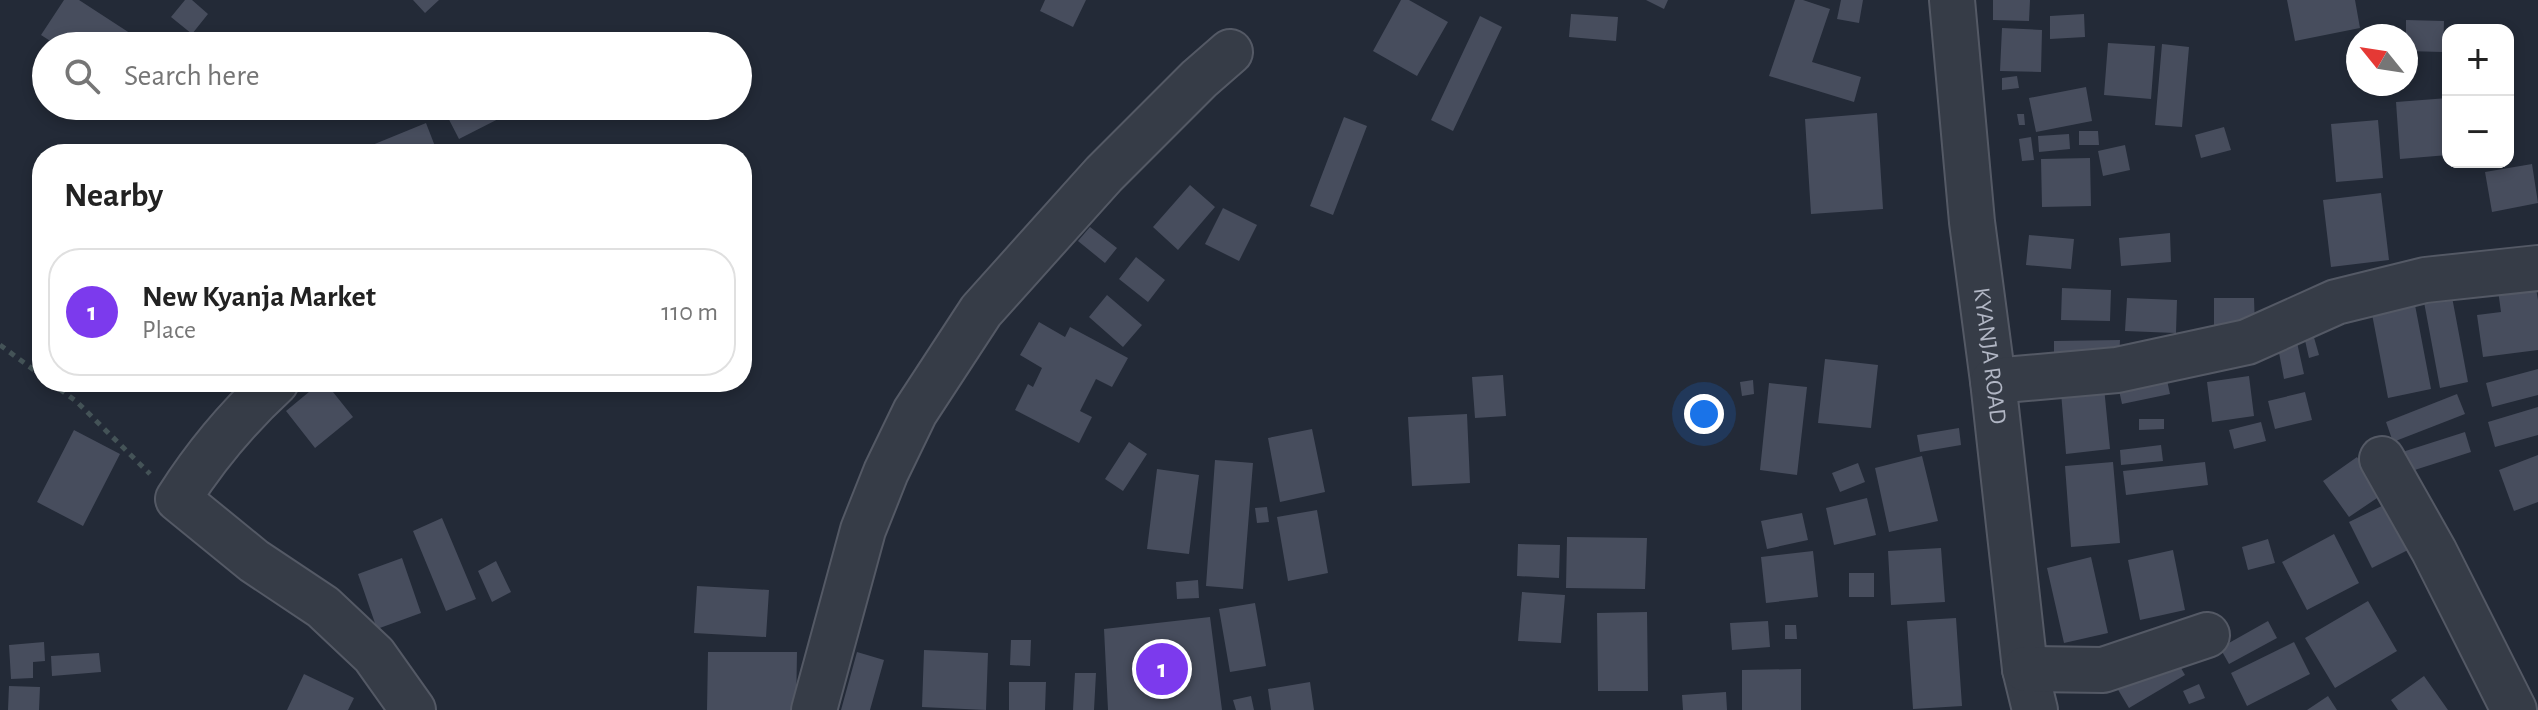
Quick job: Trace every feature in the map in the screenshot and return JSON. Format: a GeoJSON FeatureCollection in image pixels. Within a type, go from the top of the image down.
{"type":"FeatureCollection","features":[{"type":"Feature","properties":{"kind":"street","name":"KYANJA ROAD"},"geometry":{"type":"LineString","coordinates":[[1952,0],[1972,222],[2030,690]]}},
{"type":"Feature","properties":{"kind":"street"},"geometry":{"type":"LineString","coordinates":[[814,710],[863,530],[915,412],[981,311],[1000,289],[1104,174],[1230,52]]}},
{"type":"Feature","properties":{"kind":"street"},"geometry":{"type":"LineString","coordinates":[[1993,381],[2117,370],[2247,342],[2336,302],[2410,284],[2538,268]]}},
{"type":"Feature","properties":{"kind":"street"},"geometry":{"type":"LineString","coordinates":[[265,392],[244,411],[202,462],[178,499],[254,561],[323,607],[374,655],[413,710]]}},
{"type":"Feature","properties":{"kind":"street"},"geometry":{"type":"LineString","coordinates":[[2382,459],[2434,551],[2514,710]]}},
{"type":"Feature","properties":{"kind":"street"},"geometry":{"type":"LineString","coordinates":[[2030,690],[2103,670],[2207,635]]}},
{"type":"Feature","properties":{"kind":"path"},"geometry":{"type":"LineString","coordinates":[[0,345],[32,369]]}},
{"type":"Feature","properties":{"kind":"path"},"geometry":{"type":"LineString","coordinates":[[64,392],[178,499]]}},
{"type":"Feature","properties":{"kind":"building"},"geometry":{"type":"Polygon","coordinates":[[[64,0],[79,0],[128,32],[43,32],[64,0]]]}},
{"type":"Feature","properties":{"kind":"building"},"geometry":{"type":"Polygon","coordinates":[[[185,0],[192,0],[208,14],[194,32],[171,17],[185,0]]]}},
{"type":"Feature","properties":{"kind":"building"},"geometry":{"type":"Polygon","coordinates":[[[413,0],[439,0],[425,13],[413,0]]]}},
{"type":"Feature","properties":{"kind":"building"},"geometry":{"type":"Polygon","coordinates":[[[1045,0],[1086,0],[1073,27],[1040,11],[1045,0]]]}},
{"type":"Feature","properties":{"kind":"building"},"geometry":{"type":"Polygon","coordinates":[[[1401,0],[1409,0],[1448,22],[1417,76],[1373,51],[1401,0]]]}},
{"type":"Feature","properties":{"kind":"building"},"geometry":{"type":"Polygon","coordinates":[[[1646,0],[1668,0],[1664,9],[1646,0]]]}},
{"type":"Feature","properties":{"kind":"building"},"geometry":{"type":"Polygon","coordinates":[[[1795,0],[1830,9],[1812,62],[1861,77],[1854,102],[1769,76],[1795,0]]]}},
{"type":"Feature","properties":{"kind":"building"},"geometry":{"type":"Polygon","coordinates":[[[1841,0],[1863,0],[1859,23],[1837,19],[1841,0]]]}},
{"type":"Feature","properties":{"kind":"building"},"geometry":{"type":"Polygon","coordinates":[[[1993,0],[2030,0],[2029,21],[1993,20],[1993,0]]]}},
{"type":"Feature","properties":{"kind":"building"},"geometry":{"type":"Polygon","coordinates":[[[2287,0],[2355,0],[2359,24],[2346,24],[2346,31],[2295,41],[2287,0]]]}},
{"type":"Feature","properties":{"kind":"building"},"geometry":{"type":"Polygon","coordinates":[[[1571,14],[1618,17],[1616,41],[1569,37],[1571,14]]]}},
{"type":"Feature","properties":{"kind":"building"},"geometry":{"type":"Polygon","coordinates":[[[2084,14],[2085,37],[2050,39],[2050,16],[2084,14]]]}},
{"type":"Feature","properties":{"kind":"building"},"geometry":{"type":"Polygon","coordinates":[[[1480,16],[1502,27],[1453,131],[1431,120],[1480,16]]]}},
{"type":"Feature","properties":{"kind":"building"},"geometry":{"type":"Polygon","coordinates":[[[2406,20],[2444,21],[2442,52],[2418,51],[2418,24],[2406,24],[2406,20]]]}},
{"type":"Feature","properties":{"kind":"building"},"geometry":{"type":"Polygon","coordinates":[[[2002,28],[2042,30],[2041,72],[2000,71],[2002,28]]]}},
{"type":"Feature","properties":{"kind":"building"},"geometry":{"type":"Polygon","coordinates":[[[2108,43],[2155,46],[2151,99],[2104,95],[2108,43]]]}},
{"type":"Feature","properties":{"kind":"building"},"geometry":{"type":"Polygon","coordinates":[[[2162,44],[2189,47],[2182,127],[2155,125],[2162,44]]]}},
{"type":"Feature","properties":{"kind":"building"},"geometry":{"type":"Polygon","coordinates":[[[2017,76],[2019,88],[2002,90],[2002,78],[2017,76]]]}},
{"type":"Feature","properties":{"kind":"building"},"geometry":{"type":"Polygon","coordinates":[[[2086,87],[2092,121],[2036,132],[2029,98],[2086,87]]]}},
{"type":"Feature","properties":{"kind":"building"},"geometry":{"type":"Polygon","coordinates":[[[2442,98],[2442,156],[2400,159],[2396,102],[2442,98]]]}},
{"type":"Feature","properties":{"kind":"building"},"geometry":{"type":"Polygon","coordinates":[[[1877,113],[1883,209],[1811,214],[1805,119],[1877,113]]]}},
{"type":"Feature","properties":{"kind":"building"},"geometry":{"type":"Polygon","coordinates":[[[2017,114],[2024,114],[2025,125],[2019,125],[2017,114]]]}},
{"type":"Feature","properties":{"kind":"building"},"geometry":{"type":"Polygon","coordinates":[[[1344,117],[1367,126],[1333,215],[1310,206],[1344,117]]]}},
{"type":"Feature","properties":{"kind":"building"},"geometry":{"type":"Polygon","coordinates":[[[449,120],[496,120],[459,139],[449,120]]]}},
{"type":"Feature","properties":{"kind":"building"},"geometry":{"type":"Polygon","coordinates":[[[2378,120],[2383,178],[2336,182],[2331,124],[2378,120]]]}},
{"type":"Feature","properties":{"kind":"building"},"geometry":{"type":"Polygon","coordinates":[[[426,123],[434,144],[375,144],[426,123]]]}},
{"type":"Feature","properties":{"kind":"building"},"geometry":{"type":"Polygon","coordinates":[[[2224,127],[2231,150],[2201,158],[2195,135],[2224,127]]]}},
{"type":"Feature","properties":{"kind":"building"},"geometry":{"type":"Polygon","coordinates":[[[2079,131],[2098,131],[2099,145],[2079,145],[2079,131]]]}},
{"type":"Feature","properties":{"kind":"building"},"geometry":{"type":"Polygon","coordinates":[[[2069,134],[2070,149],[2039,152],[2038,136],[2069,134]]]}},
{"type":"Feature","properties":{"kind":"building"},"geometry":{"type":"Polygon","coordinates":[[[2031,137],[2034,160],[2022,161],[2019,139],[2031,137]]]}},
{"type":"Feature","properties":{"kind":"building"},"geometry":{"type":"Polygon","coordinates":[[[2125,145],[2130,170],[2103,176],[2098,151],[2125,145]]]}},
{"type":"Feature","properties":{"kind":"building"},"geometry":{"type":"Polygon","coordinates":[[[2090,158],[2091,206],[2042,207],[2041,159],[2090,158]]]}},
{"type":"Feature","properties":{"kind":"building"},"geometry":{"type":"Polygon","coordinates":[[[2532,164],[2538,203],[2492,212],[2485,172],[2532,164]]]}},
{"type":"Feature","properties":{"kind":"building"},"geometry":{"type":"Polygon","coordinates":[[[1190,185],[1215,207],[1178,250],[1153,227],[1190,185]]]}},
{"type":"Feature","properties":{"kind":"building"},"geometry":{"type":"Polygon","coordinates":[[[2381,193],[2389,260],[2331,267],[2323,200],[2381,193]]]}},
{"type":"Feature","properties":{"kind":"building"},"geometry":{"type":"Polygon","coordinates":[[[1223,208],[1257,225],[1239,261],[1205,244],[1223,208]]]}},
{"type":"Feature","properties":{"kind":"building"},"geometry":{"type":"Polygon","coordinates":[[[1090,227],[1117,248],[1105,263],[1078,241],[1090,227]]]}},
{"type":"Feature","properties":{"kind":"building"},"geometry":{"type":"Polygon","coordinates":[[[2170,233],[2171,262],[2121,266],[2119,238],[2170,233]]]}},
{"type":"Feature","properties":{"kind":"building"},"geometry":{"type":"Polygon","coordinates":[[[2029,235],[2074,239],[2071,269],[2026,265],[2029,235]]]}},
{"type":"Feature","properties":{"kind":"building"},"geometry":{"type":"Polygon","coordinates":[[[1136,257],[1165,280],[1148,302],[1119,279],[1136,257]]]}},
{"type":"Feature","properties":{"kind":"building"},"geometry":{"type":"Polygon","coordinates":[[[2535,283],[2538,350],[2483,357],[2477,315],[2501,312],[2498,290],[2535,283]]]}},
{"type":"Feature","properties":{"kind":"building"},"geometry":{"type":"Polygon","coordinates":[[[2062,288],[2111,290],[2110,321],[2061,320],[2062,288]]]}},
{"type":"Feature","properties":{"kind":"building"},"geometry":{"type":"Polygon","coordinates":[[[1107,295],[1142,325],[1123,347],[1089,317],[1107,295]]]}},
{"type":"Feature","properties":{"kind":"building"},"geometry":{"type":"Polygon","coordinates":[[[2452,297],[2468,382],[2440,388],[2424,302],[2452,297]]]}},
{"type":"Feature","properties":{"kind":"building"},"geometry":{"type":"Polygon","coordinates":[[[2127,298],[2177,300],[2176,333],[2125,331],[2127,298]]]}},
{"type":"Feature","properties":{"kind":"building"},"geometry":{"type":"Polygon","coordinates":[[[2214,298],[2254,298],[2255,328],[2214,329],[2214,298]]]}},
{"type":"Feature","properties":{"kind":"building"},"geometry":{"type":"Polygon","coordinates":[[[2415,305],[2431,389],[2388,398],[2372,314],[2415,305]]]}},
{"type":"Feature","properties":{"kind":"building"},"geometry":{"type":"Polygon","coordinates":[[[1039,322],[1065,337],[1070,327],[1128,358],[1112,387],[1096,379],[1080,411],[1092,417],[1079,443],[1015,410],[1028,384],[1033,387],[1042,368],[1020,355],[1039,322]]]}},
{"type":"Feature","properties":{"kind":"building"},"geometry":{"type":"Polygon","coordinates":[[[2313,334],[2319,355],[2309,358],[2304,336],[2313,334]]]}},
{"type":"Feature","properties":{"kind":"building"},"geometry":{"type":"Polygon","coordinates":[[[2296,338],[2304,374],[2284,379],[2277,342],[2296,338]]]}},
{"type":"Feature","properties":{"kind":"building"},"geometry":{"type":"Polygon","coordinates":[[[2120,340],[2119,362],[2054,364],[2054,341],[2120,340]]]}},
{"type":"Feature","properties":{"kind":"building"},"geometry":{"type":"Polygon","coordinates":[[[1825,359],[1878,365],[1871,428],[1818,423],[1825,359]]]}},
{"type":"Feature","properties":{"kind":"building"},"geometry":{"type":"Polygon","coordinates":[[[2538,369],[2538,395],[2492,407],[2486,383],[2538,369]]]}},
{"type":"Feature","properties":{"kind":"building"},"geometry":{"type":"Polygon","coordinates":[[[2165,371],[2170,394],[2122,404],[2117,381],[2165,371]]]}},
{"type":"Feature","properties":{"kind":"building"},"geometry":{"type":"Polygon","coordinates":[[[1503,375],[1506,416],[1475,418],[1472,377],[1503,375]]]}},
{"type":"Feature","properties":{"kind":"building"},"geometry":{"type":"Polygon","coordinates":[[[2249,376],[2254,416],[2212,422],[2207,382],[2249,376]]]}},
{"type":"Feature","properties":{"kind":"building"},"geometry":{"type":"Polygon","coordinates":[[[1753,380],[1754,394],[1742,396],[1740,382],[1753,380]]]}},
{"type":"Feature","properties":{"kind":"building"},"geometry":{"type":"Polygon","coordinates":[[[1769,383],[1807,387],[1797,475],[1760,470],[1769,383]]]}},
{"type":"Feature","properties":{"kind":"building"},"geometry":{"type":"Polygon","coordinates":[[[2104,387],[2110,449],[2066,454],[2061,392],[2104,387]]]}},
{"type":"Feature","properties":{"kind":"building"},"geometry":{"type":"Polygon","coordinates":[[[309,392],[333,392],[353,417],[315,448],[286,411],[309,392]]]}},
{"type":"Feature","properties":{"kind":"building"},"geometry":{"type":"Polygon","coordinates":[[[2305,392],[2312,420],[2275,429],[2268,401],[2305,392]]]}},
{"type":"Feature","properties":{"kind":"building"},"geometry":{"type":"Polygon","coordinates":[[[2457,394],[2465,414],[2393,442],[2386,422],[2457,394]]]}},
{"type":"Feature","properties":{"kind":"building"},"geometry":{"type":"Polygon","coordinates":[[[2538,407],[2538,435],[2495,447],[2488,422],[2538,407]]]}},
{"type":"Feature","properties":{"kind":"building"},"geometry":{"type":"Polygon","coordinates":[[[1467,414],[1470,483],[1412,486],[1408,417],[1467,414]]]}},
{"type":"Feature","properties":{"kind":"building"},"geometry":{"type":"Polygon","coordinates":[[[2139,419],[2164,419],[2164,429],[2139,430],[2139,419]]]}},
{"type":"Feature","properties":{"kind":"building"},"geometry":{"type":"Polygon","coordinates":[[[2261,422],[2266,441],[2234,449],[2229,430],[2261,422]]]}},
{"type":"Feature","properties":{"kind":"building"},"geometry":{"type":"Polygon","coordinates":[[[1959,428],[1961,445],[1920,452],[1917,435],[1959,428]]]}},
{"type":"Feature","properties":{"kind":"building"},"geometry":{"type":"Polygon","coordinates":[[[1312,429],[1325,492],[1280,502],[1268,438],[1312,429]]]}},
{"type":"Feature","properties":{"kind":"building"},"geometry":{"type":"Polygon","coordinates":[[[74,430],[120,454],[83,526],[37,502],[74,430]]]}},
{"type":"Feature","properties":{"kind":"building"},"geometry":{"type":"Polygon","coordinates":[[[2465,432],[2471,452],[2399,475],[2393,455],[2465,432]]]}},
{"type":"Feature","properties":{"kind":"building"},"geometry":{"type":"Polygon","coordinates":[[[1129,442],[1147,454],[1123,491],[1105,479],[1129,442]]]}},
{"type":"Feature","properties":{"kind":"building"},"geometry":{"type":"Polygon","coordinates":[[[2161,445],[2163,461],[2121,465],[2120,450],[2161,445]]]}},
{"type":"Feature","properties":{"kind":"building"},"geometry":{"type":"Polygon","coordinates":[[[2538,455],[2538,502],[2514,511],[2499,470],[2538,455]]]}},
{"type":"Feature","properties":{"kind":"building"},"geometry":{"type":"Polygon","coordinates":[[[1922,456],[1938,521],[1889,532],[1875,468],[1922,456]]]}},
{"type":"Feature","properties":{"kind":"building"},"geometry":{"type":"Polygon","coordinates":[[[2357,457],[2383,494],[2349,517],[2323,481],[2357,457]]]}},
{"type":"Feature","properties":{"kind":"building"},"geometry":{"type":"Polygon","coordinates":[[[1215,460],[1253,463],[1243,589],[1206,586],[1215,460]]]}},
{"type":"Feature","properties":{"kind":"building"},"geometry":{"type":"Polygon","coordinates":[[[2113,462],[2120,543],[2071,547],[2065,466],[2113,462]]]}},
{"type":"Feature","properties":{"kind":"building"},"geometry":{"type":"Polygon","coordinates":[[[2205,462],[2208,485],[2126,495],[2123,471],[2205,462]]]}},
{"type":"Feature","properties":{"kind":"building"},"geometry":{"type":"Polygon","coordinates":[[[1858,463],[1865,482],[1840,492],[1832,473],[1858,463]]]}},
{"type":"Feature","properties":{"kind":"building"},"geometry":{"type":"Polygon","coordinates":[[[1157,469],[1199,475],[1189,554],[1147,549],[1157,469]]]}},
{"type":"Feature","properties":{"kind":"building"},"geometry":{"type":"Polygon","coordinates":[[[1867,498],[1876,535],[1834,545],[1826,508],[1867,498]]]}},
{"type":"Feature","properties":{"kind":"building"},"geometry":{"type":"Polygon","coordinates":[[[2392,501],[2414,547],[2372,568],[2349,522],[2392,501]]]}},
{"type":"Feature","properties":{"kind":"building"},"geometry":{"type":"Polygon","coordinates":[[[1267,507],[1269,522],[1257,523],[1255,508],[1267,507]]]}},
{"type":"Feature","properties":{"kind":"building"},"geometry":{"type":"Polygon","coordinates":[[[1317,510],[1328,573],[1288,581],[1277,517],[1317,510]]]}},
{"type":"Feature","properties":{"kind":"building"},"geometry":{"type":"Polygon","coordinates":[[[1802,513],[1808,540],[1767,549],[1761,521],[1802,513]]]}},
{"type":"Feature","properties":{"kind":"building"},"geometry":{"type":"Polygon","coordinates":[[[442,518],[476,599],[446,611],[413,531],[442,518]]]}},
{"type":"Feature","properties":{"kind":"building"},"geometry":{"type":"Polygon","coordinates":[[[2334,534],[2359,583],[2307,610],[2282,562],[2334,534]]]}},
{"type":"Feature","properties":{"kind":"building"},"geometry":{"type":"Polygon","coordinates":[[[1567,537],[1647,538],[1645,589],[1566,588],[1567,537]]]}},
{"type":"Feature","properties":{"kind":"building"},"geometry":{"type":"Polygon","coordinates":[[[2268,539],[2275,563],[2248,570],[2242,547],[2268,539]]]}},
{"type":"Feature","properties":{"kind":"building"},"geometry":{"type":"Polygon","coordinates":[[[1518,544],[1560,545],[1559,578],[1517,576],[1518,544]]]}},
{"type":"Feature","properties":{"kind":"building"},"geometry":{"type":"Polygon","coordinates":[[[1941,548],[1945,602],[1891,605],[1888,551],[1941,548]]]}},
{"type":"Feature","properties":{"kind":"building"},"geometry":{"type":"Polygon","coordinates":[[[2173,550],[2185,610],[2140,620],[2128,560],[2173,550]]]}},
{"type":"Feature","properties":{"kind":"building"},"geometry":{"type":"Polygon","coordinates":[[[1813,551],[1818,597],[1766,603],[1761,557],[1813,551]]]}},
{"type":"Feature","properties":{"kind":"building"},"geometry":{"type":"Polygon","coordinates":[[[2091,557],[2108,633],[2064,643],[2047,568],[2091,557]]]}},
{"type":"Feature","properties":{"kind":"building"},"geometry":{"type":"Polygon","coordinates":[[[402,558],[421,613],[377,629],[358,574],[402,558]]]}},
{"type":"Feature","properties":{"kind":"building"},"geometry":{"type":"Polygon","coordinates":[[[496,561],[511,592],[492,602],[478,571],[496,561]]]}},
{"type":"Feature","properties":{"kind":"building"},"geometry":{"type":"Polygon","coordinates":[[[1849,573],[1874,573],[1874,597],[1849,597],[1849,573]]]}},
{"type":"Feature","properties":{"kind":"building"},"geometry":{"type":"Polygon","coordinates":[[[1198,580],[1199,598],[1177,599],[1176,582],[1198,580]]]}},
{"type":"Feature","properties":{"kind":"building"},"geometry":{"type":"Polygon","coordinates":[[[697,586],[769,590],[766,637],[694,633],[697,586]]]}},
{"type":"Feature","properties":{"kind":"building"},"geometry":{"type":"Polygon","coordinates":[[[1522,592],[1565,595],[1561,643],[1518,641],[1522,592]]]}},
{"type":"Feature","properties":{"kind":"building"},"geometry":{"type":"Polygon","coordinates":[[[2368,601],[2397,651],[2335,688],[2305,638],[2368,601]]]}},
{"type":"Feature","properties":{"kind":"building"},"geometry":{"type":"Polygon","coordinates":[[[1255,603],[1266,666],[1230,672],[1219,609],[1255,603]]]}},
{"type":"Feature","properties":{"kind":"building"},"geometry":{"type":"Polygon","coordinates":[[[1647,612],[1648,691],[1598,691],[1597,613],[1647,612]]]}},
{"type":"Feature","properties":{"kind":"building"},"geometry":{"type":"Polygon","coordinates":[[[1210,617],[1222,710],[1108,710],[1104,629],[1210,617]]]}},
{"type":"Feature","properties":{"kind":"building"},"geometry":{"type":"Polygon","coordinates":[[[1956,618],[1962,706],[1913,709],[1907,621],[1956,618]]]}},
{"type":"Feature","properties":{"kind":"building"},"geometry":{"type":"Polygon","coordinates":[[[1768,621],[1770,647],[1732,650],[1730,623],[1768,621]]]}},
{"type":"Feature","properties":{"kind":"building"},"geometry":{"type":"Polygon","coordinates":[[[2268,621],[2277,638],[2229,664],[2220,648],[2268,621]]]}},
{"type":"Feature","properties":{"kind":"building"},"geometry":{"type":"Polygon","coordinates":[[[1785,625],[1796,625],[1797,639],[1785,639],[1785,625]]]}},
{"type":"Feature","properties":{"kind":"building"},"geometry":{"type":"Polygon","coordinates":[[[1011,640],[1031,640],[1030,666],[1010,665],[1011,640]]]}},
{"type":"Feature","properties":{"kind":"building"},"geometry":{"type":"Polygon","coordinates":[[[44,642],[45,661],[33,662],[33,678],[11,679],[9,645],[44,642]]]}},
{"type":"Feature","properties":{"kind":"building"},"geometry":{"type":"Polygon","coordinates":[[[2294,642],[2310,674],[2247,706],[2231,673],[2294,642]]]}},
{"type":"Feature","properties":{"kind":"building"},"geometry":{"type":"Polygon","coordinates":[[[2170,649],[2185,675],[2129,708],[2114,683],[2170,649]]]}},
{"type":"Feature","properties":{"kind":"building"},"geometry":{"type":"Polygon","coordinates":[[[924,650],[988,653],[986,710],[922,707],[924,650]]]}},
{"type":"Feature","properties":{"kind":"building"},"geometry":{"type":"Polygon","coordinates":[[[708,652],[797,652],[796,710],[707,710],[708,652]]]}},
{"type":"Feature","properties":{"kind":"building"},"geometry":{"type":"Polygon","coordinates":[[[857,652],[884,660],[870,710],[841,710],[857,652]]]}},
{"type":"Feature","properties":{"kind":"building"},"geometry":{"type":"Polygon","coordinates":[[[99,653],[101,672],[52,676],[51,656],[99,653]]]}},
{"type":"Feature","properties":{"kind":"building"},"geometry":{"type":"Polygon","coordinates":[[[1801,669],[1801,710],[1742,710],[1742,670],[1801,669]]]}},
{"type":"Feature","properties":{"kind":"building"},"geometry":{"type":"Polygon","coordinates":[[[1075,673],[1096,673],[1094,710],[1073,710],[1075,673]]]}},
{"type":"Feature","properties":{"kind":"building"},"geometry":{"type":"Polygon","coordinates":[[[304,674],[354,698],[348,710],[287,710],[304,674]]]}},
{"type":"Feature","properties":{"kind":"building"},"geometry":{"type":"Polygon","coordinates":[[[2424,676],[2448,710],[2398,710],[2391,700],[2424,676]]]}},
{"type":"Feature","properties":{"kind":"building"},"geometry":{"type":"Polygon","coordinates":[[[1009,682],[1046,682],[1045,710],[1009,710],[1009,682]]]}},
{"type":"Feature","properties":{"kind":"building"},"geometry":{"type":"Polygon","coordinates":[[[1310,682],[1314,710],[1271,710],[1268,689],[1310,682]]]}},
{"type":"Feature","properties":{"kind":"building"},"geometry":{"type":"Polygon","coordinates":[[[2199,684],[2205,698],[2189,704],[2183,691],[2199,684]]]}},
{"type":"Feature","properties":{"kind":"building"},"geometry":{"type":"Polygon","coordinates":[[[9,686],[40,687],[39,710],[8,710],[9,686]]]}},
{"type":"Feature","properties":{"kind":"building"},"geometry":{"type":"Polygon","coordinates":[[[1726,692],[1727,710],[1683,710],[1682,695],[1726,692]]]}},
{"type":"Feature","properties":{"kind":"building"},"geometry":{"type":"Polygon","coordinates":[[[1251,696],[1254,710],[1236,710],[1233,700],[1251,696]]]}},
{"type":"Feature","properties":{"kind":"building"},"geometry":{"type":"Polygon","coordinates":[[[2328,696],[2337,710],[2307,710],[2328,696]]]}},
{"type":"Feature","properties":{"kind":"place","name":"New Kyanja Market"},"geometry":{"type":"Point","coordinates":[1162,669]}}]}
